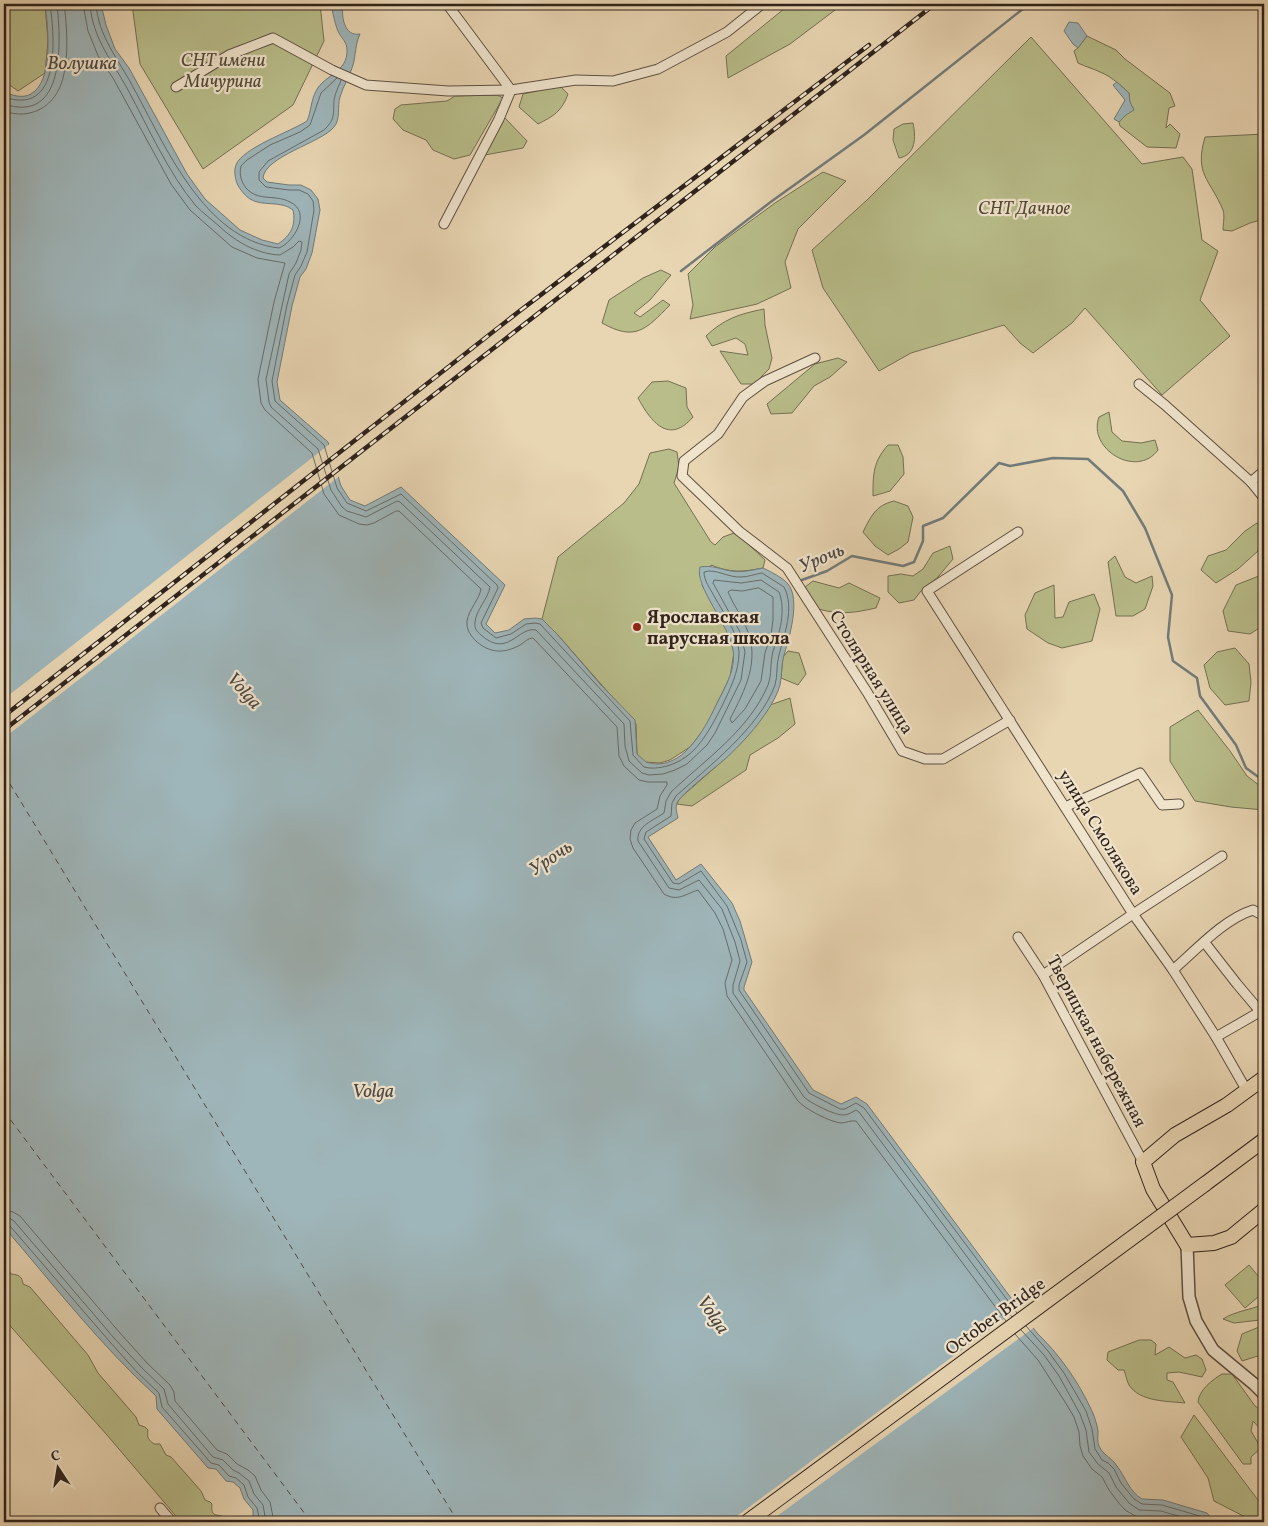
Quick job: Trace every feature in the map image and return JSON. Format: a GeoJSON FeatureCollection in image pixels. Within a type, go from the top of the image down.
{"type":"FeatureCollection","features":[{"type":"Feature","properties":{"kind":"main road"},"geometry":{"type":"LineString","coordinates":[[1264,1078],[1247,1091],[1176,1135],[1143,1162],[1153,1189],[1187,1245],[1214,1244],[1231,1237],[1264,1210]]}},
{"type":"Feature","properties":{"kind":"main road","name":"October Bridge"},"geometry":{"type":"LineString","coordinates":[[747,1522],[1264,1140]]}},
{"type":"Feature","properties":{"kind":"street"},"geometry":{"type":"LineString","coordinates":[[447,4],[511,90]]}},
{"type":"Feature","properties":{"kind":"street"},"geometry":{"type":"LineString","coordinates":[[176,87],[229,55],[273,38],[360,84],[448,91],[511,90],[576,80],[613,81],[658,69],[727,32],[762,4]]}},
{"type":"Feature","properties":{"kind":"street"},"geometry":{"type":"LineString","coordinates":[[444,224],[499,119],[511,90]]}},
{"type":"Feature","properties":{"kind":"street","name":"Столярная улица"},"geometry":{"type":"LineString","coordinates":[[815,358],[765,381],[743,397],[718,434],[684,461],[682,476],[734,526],[787,568],[867,692],[902,751],[925,759],[943,759],[1010,720]]}},
{"type":"Feature","properties":{"kind":"street"},"geometry":{"type":"LineString","coordinates":[[1139,384],[1251,482],[1264,498]]}},
{"type":"Feature","properties":{"kind":"street"},"geometry":{"type":"LineString","coordinates":[[1251,482],[1264,471]]}},
{"type":"Feature","properties":{"kind":"street","name":"улица Смолякова"},"geometry":{"type":"LineString","coordinates":[[1018,532],[927,591],[1133,914],[1173,970],[1216,1037],[1247,1091]]}},
{"type":"Feature","properties":{"kind":"street"},"geometry":{"type":"LineString","coordinates":[[1065,806],[1140,773],[1162,805],[1180,804]]}},
{"type":"Feature","properties":{"kind":"street"},"geometry":{"type":"LineString","coordinates":[[1043,976],[1222,856]]}},
{"type":"Feature","properties":{"kind":"street"},"geometry":{"type":"LineString","coordinates":[[1173,970],[1226,924],[1243,913],[1253,910],[1264,916]]}},
{"type":"Feature","properties":{"kind":"street","name":"Тверицкая набережная"},"geometry":{"type":"LineString","coordinates":[[1018,937],[1043,976],[1143,1162]]}},
{"type":"Feature","properties":{"kind":"street"},"geometry":{"type":"LineString","coordinates":[[1205,942],[1262,1013],[1256,1014],[1216,1037]]}},
{"type":"Feature","properties":{"kind":"street"},"geometry":{"type":"LineString","coordinates":[[1187,1245],[1190,1297],[1196,1321],[1213,1350],[1264,1394]]}},
{"type":"Feature","properties":{"kind":"street"},"geometry":{"type":"LineString","coordinates":[[160,1508],[172,1522]]}},
{"type":"Feature","properties":{"kind":"green space"},"geometry":{"type":"Polygon","coordinates":[[[4,4],[45,4],[48,41],[45,73],[18,91],[4,81],[4,4]]]}},
{"type":"Feature","properties":{"kind":"green space","name":"СНТ имени Мичурина"},"geometry":{"type":"Polygon","coordinates":[[[132,4],[320,4],[324,41],[293,105],[203,169],[140,64],[132,4]]]}},
{"type":"Feature","properties":{"kind":"green space"},"geometry":{"type":"Polygon","coordinates":[[[790,4],[843,4],[790,44],[728,78],[726,56],[790,4]]]}},
{"type":"Feature","properties":{"kind":"green space"},"geometry":{"type":"Polygon","coordinates":[[[1087,36],[1116,50],[1170,93],[1175,106],[1169,108],[1166,128],[1170,124],[1180,134],[1176,148],[1147,147],[1120,126],[1119,122],[1128,109],[1129,93],[1108,76],[1078,63],[1074,51],[1087,36]]]}},
{"type":"Feature","properties":{"kind":"green space","name":"СНТ Дачное"},"geometry":{"type":"Polygon","coordinates":[[[1031,37],[1142,164],[1183,157],[1192,169],[1202,240],[1218,251],[1200,300],[1230,336],[1162,395],[1085,308],[1072,323],[1033,353],[1020,343],[1004,325],[911,353],[879,371],[823,288],[812,250],[867,200],[1031,37]]]}},
{"type":"Feature","properties":{"kind":"green space"},"geometry":{"type":"Polygon","coordinates":[[[560,86],[568,94],[563,105],[553,115],[538,124],[519,107],[523,94],[560,86]]]}},
{"type":"Feature","properties":{"kind":"green space"},"geometry":{"type":"Polygon","coordinates":[[[497,95],[503,98],[470,155],[454,159],[433,150],[426,140],[403,130],[393,119],[395,109],[401,105],[447,101],[455,96],[497,95]]]}},
{"type":"Feature","properties":{"kind":"green space"},"geometry":{"type":"Polygon","coordinates":[[[504,117],[527,141],[523,148],[485,155],[504,117]]]}},
{"type":"Feature","properties":{"kind":"green space"},"geometry":{"type":"Polygon","coordinates":[[[913,123],[914,139],[912,149],[905,156],[899,158],[893,140],[894,129],[903,124],[913,123]]]}},
{"type":"Feature","properties":{"kind":"green space"},"geometry":{"type":"Polygon","coordinates":[[[1264,134],[1264,186],[1261,189],[1264,197],[1264,219],[1232,231],[1223,230],[1223,210],[1202,169],[1201,160],[1205,137],[1264,134]]]}},
{"type":"Feature","properties":{"kind":"green space"},"geometry":{"type":"Polygon","coordinates":[[[823,172],[846,181],[798,229],[785,262],[791,288],[757,304],[690,319],[693,305],[688,274],[715,247],[775,203],[823,172]]]}},
{"type":"Feature","properties":{"kind":"green space"},"geometry":{"type":"Polygon","coordinates":[[[661,270],[671,275],[650,300],[634,313],[640,317],[663,300],[670,305],[654,321],[640,330],[632,332],[614,329],[602,323],[609,300],[643,278],[661,270]]]}},
{"type":"Feature","properties":{"kind":"green space"},"geometry":{"type":"Polygon","coordinates":[[[764,309],[765,325],[772,358],[769,369],[754,384],[741,384],[720,351],[748,355],[745,344],[736,338],[712,346],[706,336],[719,325],[732,318],[764,309]]]}},
{"type":"Feature","properties":{"kind":"green space"},"geometry":{"type":"Polygon","coordinates":[[[838,358],[847,362],[830,377],[814,386],[792,413],[771,414],[767,404],[815,364],[838,358]]]}},
{"type":"Feature","properties":{"kind":"green space"},"geometry":{"type":"Polygon","coordinates":[[[668,381],[686,388],[687,407],[693,417],[684,425],[668,430],[655,422],[638,398],[652,382],[668,381]]]}},
{"type":"Feature","properties":{"kind":"green space"},"geometry":{"type":"Polygon","coordinates":[[[1109,412],[1112,432],[1122,441],[1141,443],[1155,440],[1158,450],[1149,458],[1138,462],[1127,461],[1116,456],[1100,440],[1097,429],[1099,417],[1109,412]]]}},
{"type":"Feature","properties":{"kind":"green space"},"geometry":{"type":"Polygon","coordinates":[[[888,445],[898,445],[903,457],[904,474],[890,491],[873,496],[875,469],[879,457],[888,445]]]}},
{"type":"Feature","properties":{"kind":"green space","name":"Ярославская парусная школа"},"geometry":{"type":"Polygon","coordinates":[[[669,449],[677,452],[679,467],[674,483],[711,542],[715,545],[723,537],[734,533],[765,560],[763,568],[749,570],[731,571],[711,565],[702,585],[729,635],[734,652],[730,677],[705,728],[690,747],[670,760],[660,763],[645,762],[637,754],[636,724],[542,619],[558,557],[624,503],[639,484],[650,453],[669,449]]]}},
{"type":"Feature","properties":{"kind":"green space"},"geometry":{"type":"Polygon","coordinates":[[[894,501],[908,506],[913,517],[908,542],[888,555],[875,546],[863,532],[878,508],[894,501]]]}},
{"type":"Feature","properties":{"kind":"green space"},"geometry":{"type":"Polygon","coordinates":[[[1257,523],[1264,528],[1258,551],[1238,569],[1216,583],[1201,570],[1208,556],[1226,550],[1245,531],[1257,523]]]}},
{"type":"Feature","properties":{"kind":"green space"},"geometry":{"type":"Polygon","coordinates":[[[950,546],[953,559],[938,577],[921,591],[914,600],[899,603],[888,592],[888,576],[901,574],[913,576],[923,569],[933,553],[950,546]]]}},
{"type":"Feature","properties":{"kind":"green space"},"geometry":{"type":"Polygon","coordinates":[[[1115,556],[1125,577],[1136,583],[1152,576],[1153,586],[1145,609],[1133,616],[1116,616],[1108,562],[1115,556]]]}},
{"type":"Feature","properties":{"kind":"green space"},"geometry":{"type":"Polygon","coordinates":[[[1264,574],[1264,625],[1250,634],[1228,631],[1223,611],[1236,585],[1264,574]]]}},
{"type":"Feature","properties":{"kind":"green space"},"geometry":{"type":"Polygon","coordinates":[[[813,581],[839,588],[849,583],[880,598],[876,608],[860,611],[840,613],[818,609],[805,587],[813,581]]]}},
{"type":"Feature","properties":{"kind":"green space"},"geometry":{"type":"Polygon","coordinates":[[[1054,585],[1055,618],[1063,617],[1069,602],[1094,594],[1100,609],[1092,641],[1062,648],[1048,643],[1027,629],[1025,615],[1035,593],[1054,585]]]}},
{"type":"Feature","properties":{"kind":"green space"},"geometry":{"type":"Polygon","coordinates":[[[1235,648],[1249,664],[1251,682],[1249,701],[1225,705],[1210,688],[1204,665],[1217,652],[1235,648]]]}},
{"type":"Feature","properties":{"kind":"green space"},"geometry":{"type":"Polygon","coordinates":[[[788,651],[799,653],[806,674],[798,685],[781,678],[783,657],[788,651]]]}},
{"type":"Feature","properties":{"kind":"green space"},"geometry":{"type":"Polygon","coordinates":[[[790,698],[795,724],[778,738],[750,755],[746,770],[692,806],[677,804],[679,799],[745,739],[770,705],[790,698]]]}},
{"type":"Feature","properties":{"kind":"green space"},"geometry":{"type":"Polygon","coordinates":[[[1198,710],[1247,776],[1264,789],[1264,810],[1195,801],[1170,761],[1170,727],[1198,710]]]}},
{"type":"Feature","properties":{"kind":"green space"},"geometry":{"type":"Polygon","coordinates":[[[4,1260],[8,1261],[7,1268],[11,1274],[20,1276],[23,1284],[30,1287],[88,1355],[98,1373],[136,1417],[139,1425],[148,1430],[150,1441],[154,1444],[160,1444],[166,1455],[171,1457],[201,1491],[205,1500],[212,1504],[212,1512],[226,1518],[226,1522],[181,1522],[4,1319],[4,1260]]]}},
{"type":"Feature","properties":{"kind":"green space"},"geometry":{"type":"Polygon","coordinates":[[[1249,1265],[1264,1283],[1264,1292],[1245,1308],[1225,1285],[1249,1265]]]}},
{"type":"Feature","properties":{"kind":"green space"},"geometry":{"type":"Polygon","coordinates":[[[1264,1304],[1264,1318],[1260,1320],[1234,1323],[1223,1319],[1233,1314],[1264,1304]]]}},
{"type":"Feature","properties":{"kind":"green space"},"geometry":{"type":"Polygon","coordinates":[[[1264,1325],[1264,1354],[1242,1361],[1237,1351],[1242,1334],[1264,1325]]]}},
{"type":"Feature","properties":{"kind":"green space"},"geometry":{"type":"Polygon","coordinates":[[[1139,1340],[1151,1340],[1156,1344],[1155,1355],[1169,1347],[1185,1358],[1196,1355],[1202,1359],[1206,1370],[1202,1377],[1179,1372],[1167,1373],[1167,1380],[1173,1382],[1185,1403],[1154,1400],[1140,1395],[1129,1385],[1124,1370],[1118,1370],[1107,1360],[1108,1352],[1139,1340]]]}},
{"type":"Feature","properties":{"kind":"green space"},"geometry":{"type":"Polygon","coordinates":[[[1222,1374],[1232,1374],[1255,1406],[1264,1412],[1264,1433],[1253,1421],[1251,1431],[1261,1448],[1251,1457],[1251,1464],[1243,1464],[1198,1402],[1203,1389],[1222,1374]]]}},
{"type":"Feature","properties":{"kind":"green space"},"geometry":{"type":"Polygon","coordinates":[[[1194,1415],[1264,1508],[1264,1522],[1255,1522],[1214,1501],[1208,1478],[1181,1437],[1194,1415]]]}},
{"type":"Feature","properties":{"kind":"water","name":"Volga"},"geometry":{"type":"Polygon","coordinates":[[[45,4],[101,4],[115,49],[129,68],[187,174],[205,199],[240,230],[262,240],[278,244],[292,230],[294,221],[293,210],[283,205],[261,203],[250,199],[238,185],[235,167],[240,159],[257,146],[307,121],[316,91],[324,81],[340,68],[346,57],[346,45],[338,31],[331,4],[343,4],[343,20],[347,29],[355,34],[360,34],[353,65],[340,97],[336,124],[318,139],[273,163],[266,170],[263,178],[267,182],[301,185],[311,190],[318,199],[320,210],[312,253],[306,269],[300,277],[292,306],[277,382],[280,400],[328,442],[341,486],[350,500],[365,506],[401,487],[505,585],[486,624],[495,633],[509,630],[524,619],[542,619],[635,720],[637,754],[646,762],[659,764],[671,761],[691,746],[707,723],[732,670],[734,657],[730,640],[702,585],[700,567],[713,567],[739,572],[763,568],[780,577],[788,584],[794,599],[793,619],[783,659],[780,685],[771,705],[741,744],[680,799],[676,807],[678,818],[648,837],[676,880],[701,864],[732,903],[740,921],[752,962],[744,990],[813,1090],[841,1104],[856,1097],[867,1104],[1037,1333],[1067,1368],[1093,1414],[1098,1428],[1099,1446],[1115,1463],[1134,1492],[1142,1499],[1163,1500],[1207,1513],[1215,1522],[257,1522],[253,1518],[253,1510],[244,1499],[240,1488],[233,1482],[226,1481],[216,1469],[208,1468],[157,1409],[156,1396],[96,1335],[4,1227],[4,92],[17,96],[31,94],[43,78],[48,52],[45,4]]]}},
{"type":"Feature","properties":{"kind":"water"},"geometry":{"type":"Polygon","coordinates":[[[1069,22],[1078,23],[1087,36],[1078,48],[1064,31],[1069,22]]]}},
{"type":"Feature","properties":{"kind":"water"},"geometry":{"type":"Polygon","coordinates":[[[1117,82],[1129,93],[1130,102],[1134,110],[1119,122],[1114,119],[1125,100],[1113,85],[1117,82]]]}},
{"type":"Feature","properties":{"kind":"pier"},"geometry":{"type":"Polygon","coordinates":[[[331,443],[341,475],[4,738],[4,699],[331,443]]]}},
{"type":"Feature","properties":{"kind":"pier"},"geometry":{"type":"Polygon","coordinates":[[[1021,1306],[1036,1326],[769,1522],[729,1522],[1021,1306]]]}},
{"type":"Feature","properties":{"kind":"waterway"},"geometry":{"type":"LineString","coordinates":[[681,271],[772,201],[864,135],[1029,4]]}},
{"type":"Feature","properties":{"kind":"waterway","name":"Урочь"},"geometry":{"type":"LineString","coordinates":[[799,581],[827,571],[852,556],[903,566],[914,562],[923,541],[923,526],[943,518],[999,463],[1010,466],[1053,458],[1088,459],[1123,491],[1145,528],[1172,595],[1168,637],[1173,661],[1197,678],[1200,696],[1236,745],[1246,768],[1264,781]]}},
{"type":"Feature","properties":{"kind":"ferry route"},"geometry":{"type":"LineString","coordinates":[[4,774],[458,1522]]}},
{"type":"Feature","properties":{"kind":"ferry route"},"geometry":{"type":"LineString","coordinates":[[4,1111],[311,1522]]}},
{"type":"Feature","properties":{"kind":"railway"},"geometry":{"type":"LineString","coordinates":[[4,730],[935,4]]}},
{"type":"Feature","properties":{"kind":"railway"},"geometry":{"type":"LineString","coordinates":[[4,716],[517,313],[869,45]]}},
{"type":"Feature","properties":{"kind":"place","name":"Ярославская парусная школа"},"geometry":{"type":"Point","coordinates":[637,627]}},
{"type":"Feature","properties":{"kind":"water label","name":"Волушка"},"geometry":{"type":"Point","coordinates":[82,62]}}]}
